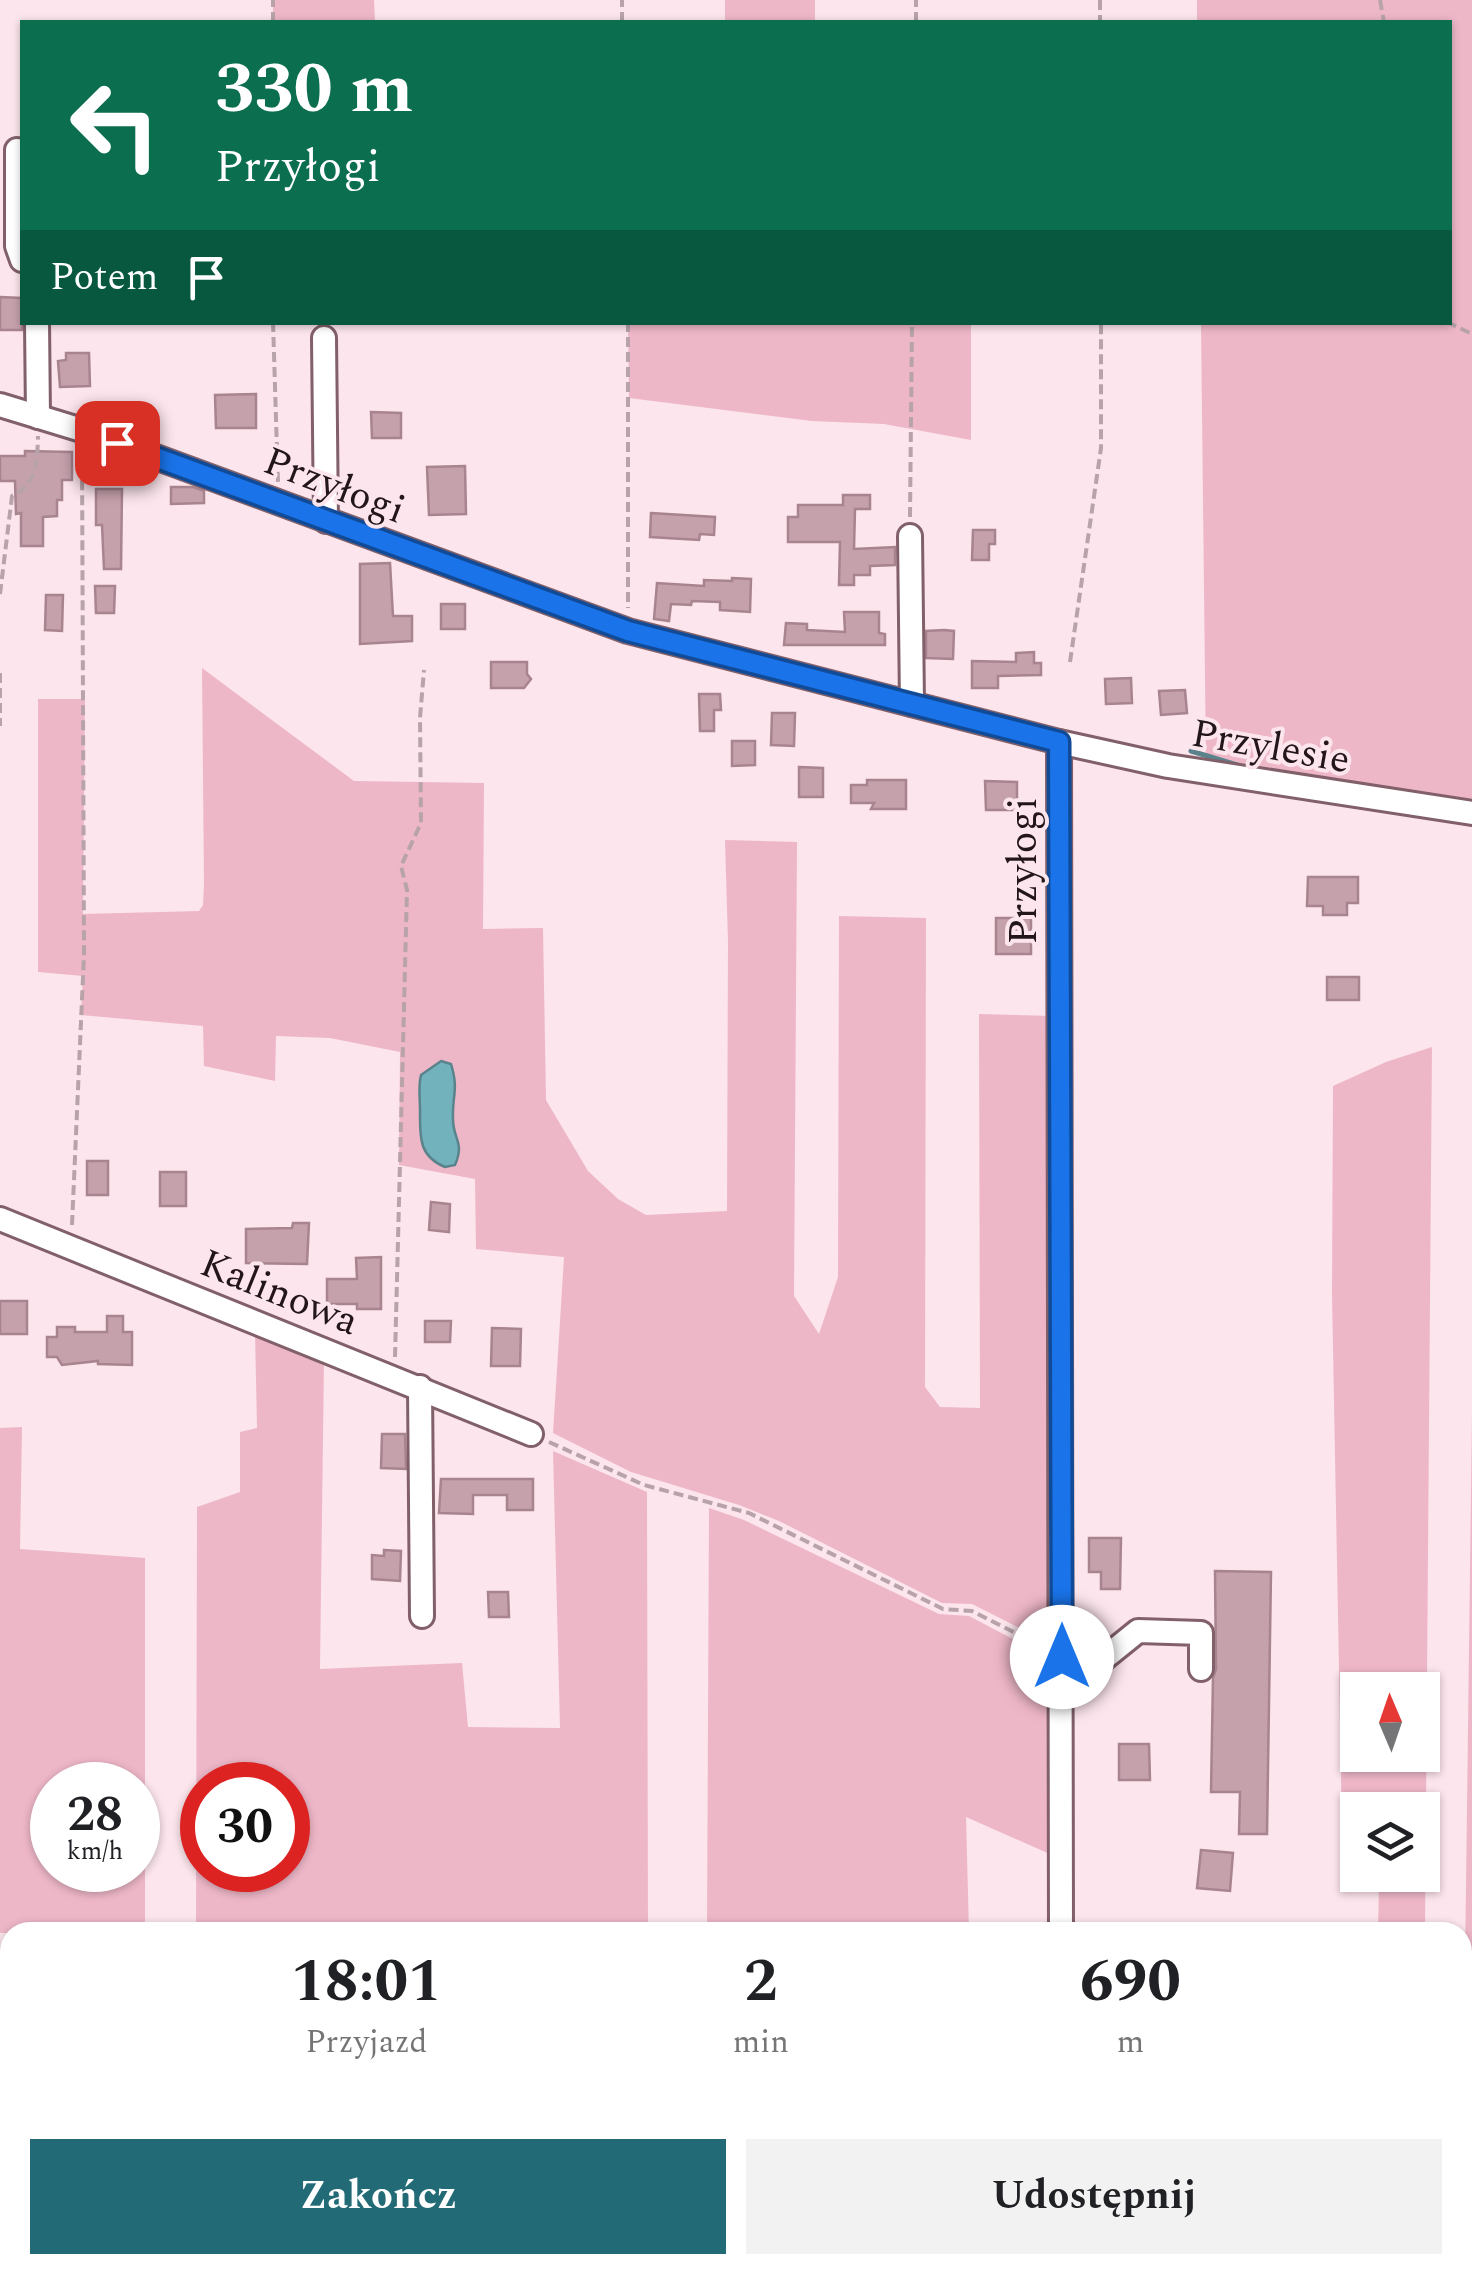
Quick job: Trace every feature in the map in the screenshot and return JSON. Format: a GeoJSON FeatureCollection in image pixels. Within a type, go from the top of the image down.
{"type":"FeatureCollection","features":[{"type":"Feature","properties":{"kind":"street"},"geometry":{"type":"LineString","coordinates":[[17,150],[20,254]]}},
{"type":"Feature","properties":{"kind":"street"},"geometry":{"type":"LineString","coordinates":[[36,325],[38,417]]}},
{"type":"Feature","properties":{"kind":"street"},"geometry":{"type":"LineString","coordinates":[[324,338],[326,521]]}},
{"type":"Feature","properties":{"kind":"street","name":"Przyłogi"},"geometry":{"type":"LineString","coordinates":[[0,405],[84,431],[628,631],[1059,742],[1061,1922]]}},
{"type":"Feature","properties":{"kind":"street"},"geometry":{"type":"LineString","coordinates":[[910,536],[912,704]]}},
{"type":"Feature","properties":{"kind":"street","name":"Przylesie"},"geometry":{"type":"LineString","coordinates":[[1059,742],[1187,769],[1472,814]]}},
{"type":"Feature","properties":{"kind":"street","name":"Kalinowa"},"geometry":{"type":"LineString","coordinates":[[0,1219],[532,1434]]}},
{"type":"Feature","properties":{"kind":"street"},"geometry":{"type":"LineString","coordinates":[[420,1388],[422,1616]]}},
{"type":"Feature","properties":{"kind":"street"},"geometry":{"type":"LineString","coordinates":[[1062,1693],[1138,1632],[1201,1633],[1200,1668]]}},
{"type":"Feature","properties":{"kind":"path"},"geometry":{"type":"LineString","coordinates":[[274,325],[278,503]]}},
{"type":"Feature","properties":{"kind":"path"},"geometry":{"type":"LineString","coordinates":[[628,325],[628,631]]}},
{"type":"Feature","properties":{"kind":"path"},"geometry":{"type":"LineString","coordinates":[[910,536],[912,325]]}},
{"type":"Feature","properties":{"kind":"path"},"geometry":{"type":"LineString","coordinates":[[1070,662],[1101,448],[1100,325]]}},
{"type":"Feature","properties":{"kind":"path"},"geometry":{"type":"LineString","coordinates":[[0,594],[12,496],[25,490],[34,477],[38,417]]}},
{"type":"Feature","properties":{"kind":"path"},"geometry":{"type":"LineString","coordinates":[[71,1248],[84,954],[84,431]]}},
{"type":"Feature","properties":{"kind":"path"},"geometry":{"type":"LineString","coordinates":[[395,1377],[407,890],[401,866],[421,822],[420,718],[424,670]]}},
{"type":"Feature","properties":{"kind":"path"},"geometry":{"type":"LineString","coordinates":[[0,672],[0,726]]}},
{"type":"Feature","properties":{"kind":"path"},"geometry":{"type":"LineString","coordinates":[[532,1434],[644,1485],[749,1513],[943,1609],[972,1611],[1062,1657]]}},
{"type":"Feature","properties":{"kind":"shaded area"},"geometry":{"type":"Polygon","coordinates":[[[273,0],[374,0],[375,20],[273,20],[273,0]]]}},
{"type":"Feature","properties":{"kind":"shaded area"},"geometry":{"type":"Polygon","coordinates":[[[725,0],[815,0],[815,20],[725,20],[725,0]]]}},
{"type":"Feature","properties":{"kind":"shaded area"},"geometry":{"type":"Polygon","coordinates":[[[1197,0],[1472,0],[1472,805],[1206,765],[1201,325],[1452,325],[1452,20],[1197,20],[1197,0]]]}},
{"type":"Feature","properties":{"kind":"shaded area"},"geometry":{"type":"Polygon","coordinates":[[[628,325],[971,325],[971,440],[884,424],[812,421],[629,398],[628,325]]]}},
{"type":"Feature","properties":{"kind":"shaded area"},"geometry":{"type":"Polygon","coordinates":[[[202,668],[354,781],[484,783],[483,929],[543,928],[546,1100],[588,1171],[618,1199],[646,1215],[727,1211],[725,840],[797,842],[794,1296],[819,1334],[838,1277],[839,916],[926,918],[925,1387],[940,1407],[980,1408],[979,1014],[1052,1016],[1055,1646],[972,1604],[942,1603],[779,1521],[631,1472],[553,1433],[564,1257],[476,1249],[475,1179],[399,1165],[400,1052],[330,1038],[276,1036],[275,1081],[204,1066],[203,1026],[81,1015],[83,976],[38,972],[38,699],[85,699],[83,914],[199,911],[204,884],[202,668]]]}},
{"type":"Feature","properties":{"kind":"shaded area"},"geometry":{"type":"Polygon","coordinates":[[[1432,1047],[1427,1672],[1340,1672],[1340,1723],[1332,1294],[1333,1086],[1432,1047]]]}},
{"type":"Feature","properties":{"kind":"shaded area"},"geometry":{"type":"Polygon","coordinates":[[[255,1331],[324,1359],[320,1669],[462,1663],[468,1727],[560,1728],[553,1451],[647,1492],[648,1922],[196,1922],[196,1892],[310,1892],[310,1762],[196,1762],[197,1507],[240,1492],[240,1432],[257,1428],[255,1331]]]}},
{"type":"Feature","properties":{"kind":"shaded area"},"geometry":{"type":"Polygon","coordinates":[[[1472,1413],[1472,1922],[1466,1922],[1472,1413]]]}},
{"type":"Feature","properties":{"kind":"shaded area"},"geometry":{"type":"Polygon","coordinates":[[[22,1427],[20,1549],[145,1558],[145,1762],[30,1762],[30,1892],[145,1892],[145,1922],[0,1922],[0,1428],[22,1427]]]}},
{"type":"Feature","properties":{"kind":"shaded area"},"geometry":{"type":"Polygon","coordinates":[[[709,1508],[744,1520],[939,1614],[969,1616],[1053,1660],[1052,1855],[966,1817],[969,1922],[707,1922],[709,1508]]]}},
{"type":"Feature","properties":{"kind":"shaded area"},"geometry":{"type":"Polygon","coordinates":[[[1341,1772],[1426,1772],[1426,1792],[1341,1792],[1341,1772]]]}},
{"type":"Feature","properties":{"kind":"shaded area"},"geometry":{"type":"Polygon","coordinates":[[[1379,1892],[1425,1892],[1425,1922],[1378,1922],[1379,1892]]]}},
{"type":"Feature","properties":{"kind":"water"},"geometry":{"type":"Polygon","coordinates":[[[441,1061],[451,1064],[453,1073],[453,1126],[459,1146],[455,1165],[445,1167],[425,1151],[420,1128],[421,1075],[441,1061]]]}},
{"type":"Feature","properties":{"kind":"building"},"geometry":{"type":"Polygon","coordinates":[[[0,297],[20,298],[22,330],[0,330],[0,297]]]}},
{"type":"Feature","properties":{"kind":"building"},"geometry":{"type":"Polygon","coordinates":[[[66,353],[89,353],[90,386],[60,387],[58,361],[66,360],[66,353]]]}},
{"type":"Feature","properties":{"kind":"building"},"geometry":{"type":"Polygon","coordinates":[[[256,394],[256,428],[216,428],[215,395],[256,394]]]}},
{"type":"Feature","properties":{"kind":"building"},"geometry":{"type":"Polygon","coordinates":[[[371,412],[401,413],[401,438],[372,438],[371,412]]]}},
{"type":"Feature","properties":{"kind":"building"},"geometry":{"type":"Polygon","coordinates":[[[25,451],[72,452],[72,480],[62,480],[57,516],[43,517],[43,546],[21,546],[21,513],[16,514],[15,481],[0,481],[0,456],[25,456],[25,451]]]}},
{"type":"Feature","properties":{"kind":"building"},"geometry":{"type":"Polygon","coordinates":[[[465,466],[466,514],[429,515],[427,467],[465,466]]]}},
{"type":"Feature","properties":{"kind":"building"},"geometry":{"type":"Polygon","coordinates":[[[171,487],[204,491],[204,503],[171,504],[171,487]]]}},
{"type":"Feature","properties":{"kind":"building"},"geometry":{"type":"Polygon","coordinates":[[[96,489],[122,489],[121,569],[104,569],[102,525],[96,525],[96,489]]]}},
{"type":"Feature","properties":{"kind":"building"},"geometry":{"type":"Polygon","coordinates":[[[843,495],[870,495],[870,509],[855,509],[854,549],[895,547],[895,565],[870,566],[870,575],[854,575],[854,585],[839,585],[840,542],[788,542],[788,517],[798,517],[798,505],[843,505],[843,495]]]}},
{"type":"Feature","properties":{"kind":"building"},"geometry":{"type":"Polygon","coordinates":[[[651,513],[715,517],[714,535],[700,534],[699,540],[650,537],[651,513]]]}},
{"type":"Feature","properties":{"kind":"building"},"geometry":{"type":"Polygon","coordinates":[[[973,530],[995,530],[995,544],[989,544],[989,560],[972,560],[973,530]]]}},
{"type":"Feature","properties":{"kind":"building"},"geometry":{"type":"Polygon","coordinates":[[[390,563],[393,616],[412,616],[412,641],[360,644],[360,564],[390,563]]]}},
{"type":"Feature","properties":{"kind":"building"},"geometry":{"type":"Polygon","coordinates":[[[751,579],[750,612],[720,610],[720,602],[692,601],[691,605],[671,604],[669,621],[654,619],[657,583],[704,586],[704,580],[751,579]]]}},
{"type":"Feature","properties":{"kind":"building"},"geometry":{"type":"Polygon","coordinates":[[[95,586],[115,586],[114,613],[96,613],[95,586]]]}},
{"type":"Feature","properties":{"kind":"building"},"geometry":{"type":"Polygon","coordinates":[[[46,595],[63,595],[62,631],[45,630],[46,595]]]}},
{"type":"Feature","properties":{"kind":"building"},"geometry":{"type":"Polygon","coordinates":[[[441,604],[465,604],[465,629],[441,629],[441,604]]]}},
{"type":"Feature","properties":{"kind":"building"},"geometry":{"type":"Polygon","coordinates":[[[844,612],[879,612],[879,633],[885,634],[885,645],[784,645],[786,623],[807,624],[807,630],[845,632],[844,612]]]}},
{"type":"Feature","properties":{"kind":"building"},"geometry":{"type":"Polygon","coordinates":[[[926,631],[954,631],[953,659],[926,658],[926,631]]]}},
{"type":"Feature","properties":{"kind":"building"},"geometry":{"type":"Polygon","coordinates":[[[1034,652],[1034,663],[1041,663],[1041,675],[998,676],[998,688],[972,688],[972,661],[1016,662],[1016,653],[1034,652]]]}},
{"type":"Feature","properties":{"kind":"building"},"geometry":{"type":"Polygon","coordinates":[[[491,662],[527,662],[531,679],[524,688],[491,688],[491,662]]]}},
{"type":"Feature","properties":{"kind":"building"},"geometry":{"type":"Polygon","coordinates":[[[1131,678],[1132,703],[1106,704],[1105,679],[1131,678]]]}},
{"type":"Feature","properties":{"kind":"building"},"geometry":{"type":"Polygon","coordinates":[[[1185,690],[1187,713],[1161,715],[1159,691],[1185,690]]]}},
{"type":"Feature","properties":{"kind":"building"},"geometry":{"type":"Polygon","coordinates":[[[699,694],[720,694],[721,710],[714,710],[714,731],[700,731],[699,694]]]}},
{"type":"Feature","properties":{"kind":"building"},"geometry":{"type":"Polygon","coordinates":[[[772,713],[795,713],[794,746],[771,745],[772,713]]]}},
{"type":"Feature","properties":{"kind":"building"},"geometry":{"type":"Polygon","coordinates":[[[732,741],[755,741],[755,765],[732,766],[732,741]]]}},
{"type":"Feature","properties":{"kind":"building"},"geometry":{"type":"Polygon","coordinates":[[[799,767],[823,768],[823,797],[799,797],[799,767]]]}},
{"type":"Feature","properties":{"kind":"building"},"geometry":{"type":"Polygon","coordinates":[[[867,780],[906,780],[906,809],[871,809],[874,803],[851,803],[851,785],[867,785],[867,780]]]}},
{"type":"Feature","properties":{"kind":"building"},"geometry":{"type":"Polygon","coordinates":[[[985,781],[1017,782],[1017,810],[986,810],[985,781]]]}},
{"type":"Feature","properties":{"kind":"building"},"geometry":{"type":"Polygon","coordinates":[[[1308,877],[1358,877],[1358,903],[1347,903],[1347,915],[1323,915],[1323,906],[1307,906],[1308,877]]]}},
{"type":"Feature","properties":{"kind":"building"},"geometry":{"type":"Polygon","coordinates":[[[996,918],[1031,918],[1031,954],[996,954],[996,918]]]}},
{"type":"Feature","properties":{"kind":"building"},"geometry":{"type":"Polygon","coordinates":[[[1327,977],[1359,977],[1359,1000],[1327,1000],[1327,977]]]}},
{"type":"Feature","properties":{"kind":"building"},"geometry":{"type":"Polygon","coordinates":[[[87,1161],[108,1161],[108,1195],[87,1195],[87,1161]]]}},
{"type":"Feature","properties":{"kind":"building"},"geometry":{"type":"Polygon","coordinates":[[[160,1172],[186,1172],[186,1206],[160,1206],[160,1172]]]}},
{"type":"Feature","properties":{"kind":"building"},"geometry":{"type":"Polygon","coordinates":[[[431,1202],[450,1204],[449,1232],[429,1230],[431,1202]]]}},
{"type":"Feature","properties":{"kind":"building"},"geometry":{"type":"Polygon","coordinates":[[[293,1223],[309,1223],[307,1264],[246,1263],[246,1229],[292,1228],[293,1223]]]}},
{"type":"Feature","properties":{"kind":"building"},"geometry":{"type":"Polygon","coordinates":[[[381,1257],[381,1309],[327,1304],[327,1279],[357,1279],[356,1258],[381,1257]]]}},
{"type":"Feature","properties":{"kind":"building"},"geometry":{"type":"Polygon","coordinates":[[[0,1301],[27,1301],[27,1334],[0,1334],[0,1301]]]}},
{"type":"Feature","properties":{"kind":"building"},"geometry":{"type":"Polygon","coordinates":[[[107,1316],[123,1316],[123,1332],[132,1332],[132,1365],[98,1361],[62,1365],[57,1357],[47,1357],[47,1337],[57,1337],[57,1327],[75,1327],[75,1332],[107,1332],[107,1316]]]}},
{"type":"Feature","properties":{"kind":"building"},"geometry":{"type":"Polygon","coordinates":[[[425,1321],[451,1321],[450,1342],[425,1342],[425,1321]]]}},
{"type":"Feature","properties":{"kind":"building"},"geometry":{"type":"Polygon","coordinates":[[[492,1328],[521,1329],[520,1366],[491,1366],[492,1328]]]}},
{"type":"Feature","properties":{"kind":"building"},"geometry":{"type":"Polygon","coordinates":[[[382,1434],[405,1434],[406,1469],[381,1468],[382,1434]]]}},
{"type":"Feature","properties":{"kind":"building"},"geometry":{"type":"Polygon","coordinates":[[[441,1479],[533,1479],[533,1510],[507,1510],[507,1495],[473,1495],[473,1514],[439,1513],[441,1479]]]}},
{"type":"Feature","properties":{"kind":"building"},"geometry":{"type":"Polygon","coordinates":[[[1089,1538],[1121,1538],[1120,1589],[1101,1589],[1101,1572],[1089,1572],[1089,1538]]]}},
{"type":"Feature","properties":{"kind":"building"},"geometry":{"type":"Polygon","coordinates":[[[384,1550],[401,1551],[400,1581],[372,1579],[372,1555],[384,1556],[384,1550]]]}},
{"type":"Feature","properties":{"kind":"building"},"geometry":{"type":"Polygon","coordinates":[[[1215,1571],[1271,1572],[1267,1834],[1239,1834],[1240,1792],[1211,1792],[1215,1571]]]}},
{"type":"Feature","properties":{"kind":"building"},"geometry":{"type":"Polygon","coordinates":[[[488,1592],[508,1592],[509,1617],[489,1617],[488,1592]]]}},
{"type":"Feature","properties":{"kind":"building"},"geometry":{"type":"Polygon","coordinates":[[[1119,1744],[1149,1744],[1150,1780],[1119,1780],[1119,1744]]]}},
{"type":"Feature","properties":{"kind":"building"},"geometry":{"type":"Polygon","coordinates":[[[1201,1850],[1233,1853],[1230,1891],[1197,1888],[1201,1850]]]}},
{"type":"Feature","properties":{"kind":"waterway"},"geometry":{"type":"LineString","coordinates":[[1191,751],[1247,768]]}},
{"type":"Feature","properties":{"kind":"route"},"geometry":{"type":"LineString","coordinates":[[117,443],[628,631],[1059,742],[1062,1657]]}}]}
